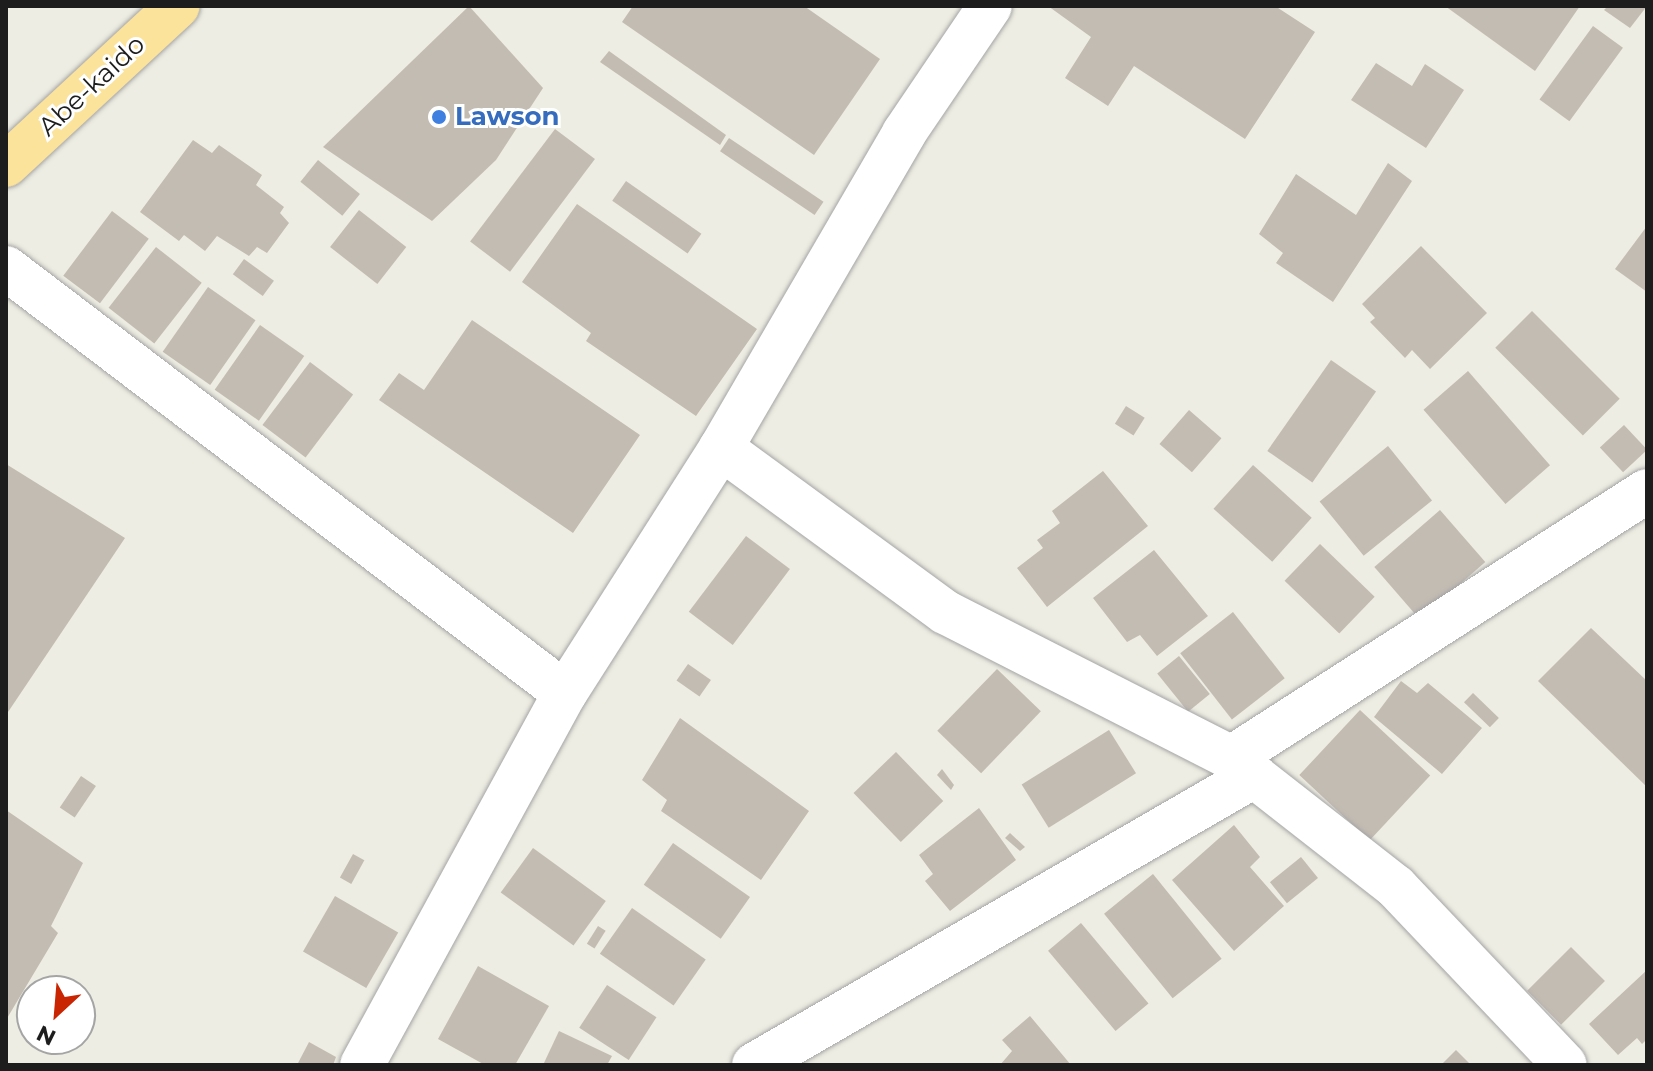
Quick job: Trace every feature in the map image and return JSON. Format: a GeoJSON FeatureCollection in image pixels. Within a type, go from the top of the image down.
{"type":"FeatureCollection","features":[{"type":"Feature","properties":{"kind":"main road","name":"Abe-kaido"},"geometry":{"type":"LineString","coordinates":[[6,165],[178,6]]}},
{"type":"Feature","properties":{"kind":"street"},"geometry":{"type":"LineString","coordinates":[[362,1065],[565,693],[721,448],[904,133],[990,6]]}},
{"type":"Feature","properties":{"kind":"street"},"geometry":{"type":"LineString","coordinates":[[6,268],[565,693]]}},
{"type":"Feature","properties":{"kind":"street"},"geometry":{"type":"LineString","coordinates":[[721,448],[945,612],[1242,767],[1396,887],[1565,1065]]}},
{"type":"Feature","properties":{"kind":"street"},"geometry":{"type":"LineString","coordinates":[[754,1065],[1242,767],[1647,491]]}},
{"type":"Feature","properties":{"kind":"building","name":"Lawson"},"geometry":{"type":"Polygon","coordinates":[[[469,6],[543,88],[496,160],[432,221],[323,147],[469,6]]]}},
{"type":"Feature","properties":{"kind":"building"},"geometry":{"type":"Polygon","coordinates":[[[633,6],[804,6],[880,59],[814,155],[622,22],[633,6]]]}},
{"type":"Feature","properties":{"kind":"building"},"geometry":{"type":"Polygon","coordinates":[[[1048,6],[1275,6],[1315,32],[1245,139],[1134,66],[1108,106],[1065,78],[1091,37],[1048,6]]]}},
{"type":"Feature","properties":{"kind":"building"},"geometry":{"type":"Polygon","coordinates":[[[1445,6],[1580,6],[1535,71],[1445,6]]]}},
{"type":"Feature","properties":{"kind":"building"},"geometry":{"type":"Polygon","coordinates":[[[1608,6],[1647,6],[1630,28],[1604,10],[1608,6]]]}},
{"type":"Feature","properties":{"kind":"building"},"geometry":{"type":"Polygon","coordinates":[[[1593,26],[1623,48],[1569,121],[1540,100],[1593,26]]]}},
{"type":"Feature","properties":{"kind":"building"},"geometry":{"type":"Polygon","coordinates":[[[609,51],[726,135],[720,145],[600,62],[609,51]]]}},
{"type":"Feature","properties":{"kind":"building"},"geometry":{"type":"Polygon","coordinates":[[[1376,63],[1412,86],[1425,64],[1464,90],[1426,148],[1351,100],[1376,63]]]}},
{"type":"Feature","properties":{"kind":"building"},"geometry":{"type":"Polygon","coordinates":[[[555,129],[595,159],[510,272],[470,242],[555,129]]]}},
{"type":"Feature","properties":{"kind":"building"},"geometry":{"type":"Polygon","coordinates":[[[729,138],[824,202],[815,215],[720,151],[729,138]]]}},
{"type":"Feature","properties":{"kind":"building"},"geometry":{"type":"Polygon","coordinates":[[[193,140],[212,153],[219,145],[262,175],[256,185],[284,207],[280,213],[289,223],[267,253],[257,247],[249,256],[217,236],[205,251],[184,235],[179,241],[140,212],[193,140]]]}},
{"type":"Feature","properties":{"kind":"building"},"geometry":{"type":"Polygon","coordinates":[[[318,160],[360,194],[342,216],[300,182],[318,160]]]}},
{"type":"Feature","properties":{"kind":"building"},"geometry":{"type":"Polygon","coordinates":[[[1388,163],[1412,181],[1333,302],[1276,263],[1283,253],[1259,234],[1296,174],[1356,215],[1388,163]]]}},
{"type":"Feature","properties":{"kind":"building"},"geometry":{"type":"Polygon","coordinates":[[[626,181],[701,234],[688,253],[612,201],[626,181]]]}},
{"type":"Feature","properties":{"kind":"building"},"geometry":{"type":"Polygon","coordinates":[[[577,204],[757,329],[696,416],[586,341],[591,333],[522,282],[577,204]]]}},
{"type":"Feature","properties":{"kind":"building"},"geometry":{"type":"Polygon","coordinates":[[[359,210],[406,247],[377,284],[330,247],[359,210]]]}},
{"type":"Feature","properties":{"kind":"building"},"geometry":{"type":"Polygon","coordinates":[[[112,211],[149,239],[100,303],[63,276],[112,211]]]}},
{"type":"Feature","properties":{"kind":"building"},"geometry":{"type":"Polygon","coordinates":[[[1647,226],[1647,292],[1615,269],[1647,226]]]}},
{"type":"Feature","properties":{"kind":"building"},"geometry":{"type":"Polygon","coordinates":[[[1421,246],[1487,313],[1430,369],[1412,350],[1405,358],[1370,322],[1375,318],[1362,304],[1421,246]]]}},
{"type":"Feature","properties":{"kind":"building"},"geometry":{"type":"Polygon","coordinates":[[[156,247],[202,283],[154,343],[109,308],[156,247]]]}},
{"type":"Feature","properties":{"kind":"building"},"geometry":{"type":"Polygon","coordinates":[[[244,259],[274,281],[263,296],[233,274],[244,259]]]}},
{"type":"Feature","properties":{"kind":"building"},"geometry":{"type":"Polygon","coordinates":[[[208,287],[256,320],[210,385],[163,352],[208,287]]]}},
{"type":"Feature","properties":{"kind":"building"},"geometry":{"type":"Polygon","coordinates":[[[1532,311],[1620,399],[1583,435],[1495,348],[1532,311]]]}},
{"type":"Feature","properties":{"kind":"building"},"geometry":{"type":"Polygon","coordinates":[[[472,320],[640,435],[573,533],[379,400],[399,373],[424,390],[472,320]]]}},
{"type":"Feature","properties":{"kind":"building"},"geometry":{"type":"Polygon","coordinates":[[[260,325],[304,356],[259,421],[215,390],[260,325]]]}},
{"type":"Feature","properties":{"kind":"building"},"geometry":{"type":"Polygon","coordinates":[[[1331,360],[1376,392],[1312,482],[1267,451],[1331,360]]]}},
{"type":"Feature","properties":{"kind":"building"},"geometry":{"type":"Polygon","coordinates":[[[310,362],[353,394],[306,458],[262,425],[310,362]]]}},
{"type":"Feature","properties":{"kind":"building"},"geometry":{"type":"Polygon","coordinates":[[[1468,371],[1550,465],[1505,504],[1423,410],[1468,371]]]}},
{"type":"Feature","properties":{"kind":"building"},"geometry":{"type":"Polygon","coordinates":[[[1126,406],[1145,418],[1134,435],[1115,424],[1126,406]]]}},
{"type":"Feature","properties":{"kind":"building"},"geometry":{"type":"Polygon","coordinates":[[[1189,410],[1221,438],[1192,472],[1159,444],[1189,410]]]}},
{"type":"Feature","properties":{"kind":"building"},"geometry":{"type":"Polygon","coordinates":[[[1624,425],[1647,450],[1623,472],[1600,448],[1624,425]]]}},
{"type":"Feature","properties":{"kind":"building"},"geometry":{"type":"Polygon","coordinates":[[[1388,446],[1432,500],[1364,556],[1320,501],[1388,446]]]}},
{"type":"Feature","properties":{"kind":"building"},"geometry":{"type":"Polygon","coordinates":[[[6,464],[125,538],[6,715],[6,464]]]}},
{"type":"Feature","properties":{"kind":"building"},"geometry":{"type":"Polygon","coordinates":[[[1253,465],[1312,518],[1272,562],[1214,509],[1253,465]]]}},
{"type":"Feature","properties":{"kind":"building"},"geometry":{"type":"Polygon","coordinates":[[[1103,471],[1148,526],[1047,607],[1017,568],[1043,548],[1037,540],[1060,523],[1052,511],[1103,471]]]}},
{"type":"Feature","properties":{"kind":"building"},"geometry":{"type":"Polygon","coordinates":[[[1440,510],[1485,562],[1420,619],[1374,567],[1440,510]]]}},
{"type":"Feature","properties":{"kind":"building"},"geometry":{"type":"Polygon","coordinates":[[[746,536],[790,569],[733,645],[689,612],[746,536]]]}},
{"type":"Feature","properties":{"kind":"building"},"geometry":{"type":"Polygon","coordinates":[[[1320,544],[1375,597],[1339,633],[1285,581],[1320,544]]]}},
{"type":"Feature","properties":{"kind":"building"},"geometry":{"type":"Polygon","coordinates":[[[1154,550],[1208,616],[1157,656],[1140,635],[1127,642],[1093,598],[1154,550]]]}},
{"type":"Feature","properties":{"kind":"building"},"geometry":{"type":"Polygon","coordinates":[[[1233,612],[1285,678],[1232,719],[1180,653],[1233,612]]]}},
{"type":"Feature","properties":{"kind":"building"},"geometry":{"type":"Polygon","coordinates":[[[1591,628],[1647,681],[1647,787],[1538,681],[1591,628]]]}},
{"type":"Feature","properties":{"kind":"building"},"geometry":{"type":"Polygon","coordinates":[[[1179,656],[1210,694],[1188,712],[1157,674],[1179,656]]]}},
{"type":"Feature","properties":{"kind":"building"},"geometry":{"type":"Polygon","coordinates":[[[688,664],[711,680],[699,696],[677,680],[688,664]]]}},
{"type":"Feature","properties":{"kind":"building"},"geometry":{"type":"Polygon","coordinates":[[[997,669],[1041,711],[981,773],[937,731],[997,669]]]}},
{"type":"Feature","properties":{"kind":"building"},"geometry":{"type":"Polygon","coordinates":[[[1401,681],[1417,693],[1428,683],[1482,728],[1442,774],[1374,717],[1401,681]]]}},
{"type":"Feature","properties":{"kind":"building"},"geometry":{"type":"Polygon","coordinates":[[[1473,693],[1499,718],[1490,727],[1464,702],[1473,693]]]}},
{"type":"Feature","properties":{"kind":"building"},"geometry":{"type":"Polygon","coordinates":[[[1360,710],[1430,775],[1370,841],[1299,775],[1360,710]]]}},
{"type":"Feature","properties":{"kind":"building"},"geometry":{"type":"Polygon","coordinates":[[[680,718],[809,811],[761,880],[661,811],[667,800],[642,780],[680,718]]]}},
{"type":"Feature","properties":{"kind":"building"},"geometry":{"type":"Polygon","coordinates":[[[1109,730],[1136,773],[1049,828],[1022,785],[1109,730]]]}},
{"type":"Feature","properties":{"kind":"building"},"geometry":{"type":"Polygon","coordinates":[[[896,752],[943,801],[901,842],[854,793],[896,752]]]}},
{"type":"Feature","properties":{"kind":"building"},"geometry":{"type":"Polygon","coordinates":[[[942,769],[954,785],[951,790],[937,775],[942,769]]]}},
{"type":"Feature","properties":{"kind":"building"},"geometry":{"type":"Polygon","coordinates":[[[81,776],[96,786],[75,818],[60,808],[81,776]]]}},
{"type":"Feature","properties":{"kind":"building"},"geometry":{"type":"Polygon","coordinates":[[[979,808],[1016,860],[950,911],[925,881],[933,874],[919,855],[979,808]]]}},
{"type":"Feature","properties":{"kind":"building"},"geometry":{"type":"Polygon","coordinates":[[[6,810],[83,863],[51,926],[58,933],[33,975],[16,975],[16,1003],[6,1020],[6,810]]]}},
{"type":"Feature","properties":{"kind":"building"},"geometry":{"type":"Polygon","coordinates":[[[1234,825],[1260,857],[1250,867],[1284,906],[1234,951],[1172,880],[1234,825]]]}},
{"type":"Feature","properties":{"kind":"building"},"geometry":{"type":"Polygon","coordinates":[[[1010,833],[1025,847],[1020,851],[1005,838],[1010,833]]]}},
{"type":"Feature","properties":{"kind":"building"},"geometry":{"type":"Polygon","coordinates":[[[673,843],[750,897],[721,939],[644,885],[673,843]]]}},
{"type":"Feature","properties":{"kind":"building"},"geometry":{"type":"Polygon","coordinates":[[[533,848],[606,901],[573,945],[501,892],[533,848]]]}},
{"type":"Feature","properties":{"kind":"building"},"geometry":{"type":"Polygon","coordinates":[[[353,854],[364,860],[351,884],[340,878],[353,854]]]}},
{"type":"Feature","properties":{"kind":"building"},"geometry":{"type":"Polygon","coordinates":[[[1301,857],[1318,878],[1287,903],[1270,882],[1301,857]]]}},
{"type":"Feature","properties":{"kind":"building"},"geometry":{"type":"Polygon","coordinates":[[[1153,874],[1222,959],[1173,998],[1104,914],[1153,874]]]}},
{"type":"Feature","properties":{"kind":"building"},"geometry":{"type":"Polygon","coordinates":[[[335,896],[398,932],[366,988],[303,951],[335,896]]]}},
{"type":"Feature","properties":{"kind":"building"},"geometry":{"type":"Polygon","coordinates":[[[632,908],[706,960],[674,1005],[600,954],[632,908]]]}},
{"type":"Feature","properties":{"kind":"building"},"geometry":{"type":"Polygon","coordinates":[[[1081,923],[1148,1003],[1116,1031],[1048,951],[1081,923]]]}},
{"type":"Feature","properties":{"kind":"building"},"geometry":{"type":"Polygon","coordinates":[[[598,926],[606,931],[595,949],[587,944],[598,926]]]}},
{"type":"Feature","properties":{"kind":"building"},"geometry":{"type":"Polygon","coordinates":[[[1571,947],[1605,981],[1561,1025],[1527,991],[1571,947]]]}},
{"type":"Feature","properties":{"kind":"building"},"geometry":{"type":"Polygon","coordinates":[[[478,966],[549,1006],[515,1065],[485,1065],[438,1039],[478,966]]]}},
{"type":"Feature","properties":{"kind":"building"},"geometry":{"type":"Polygon","coordinates":[[[1647,970],[1647,1039],[1642,1044],[1637,1038],[1618,1055],[1589,1024],[1647,970]]]}},
{"type":"Feature","properties":{"kind":"building"},"geometry":{"type":"Polygon","coordinates":[[[607,985],[656,1017],[629,1060],[579,1028],[607,985]]]}},
{"type":"Feature","properties":{"kind":"building"},"geometry":{"type":"Polygon","coordinates":[[[1030,1016],[1071,1065],[1000,1065],[1012,1051],[1002,1040],[1030,1016]]]}},
{"type":"Feature","properties":{"kind":"building"},"geometry":{"type":"Polygon","coordinates":[[[559,1031],[612,1056],[607,1065],[543,1065],[559,1031]]]}},
{"type":"Feature","properties":{"kind":"building"},"geometry":{"type":"Polygon","coordinates":[[[309,1042],[336,1057],[333,1065],[297,1065],[309,1042]]]}},
{"type":"Feature","properties":{"kind":"building"},"geometry":{"type":"Polygon","coordinates":[[[1456,1050],[1471,1065],[1441,1065],[1456,1050]]]}},
{"type":"Feature","properties":{"kind":"place","name":"Lawson"},"geometry":{"type":"Point","coordinates":[439,117]}}]}
